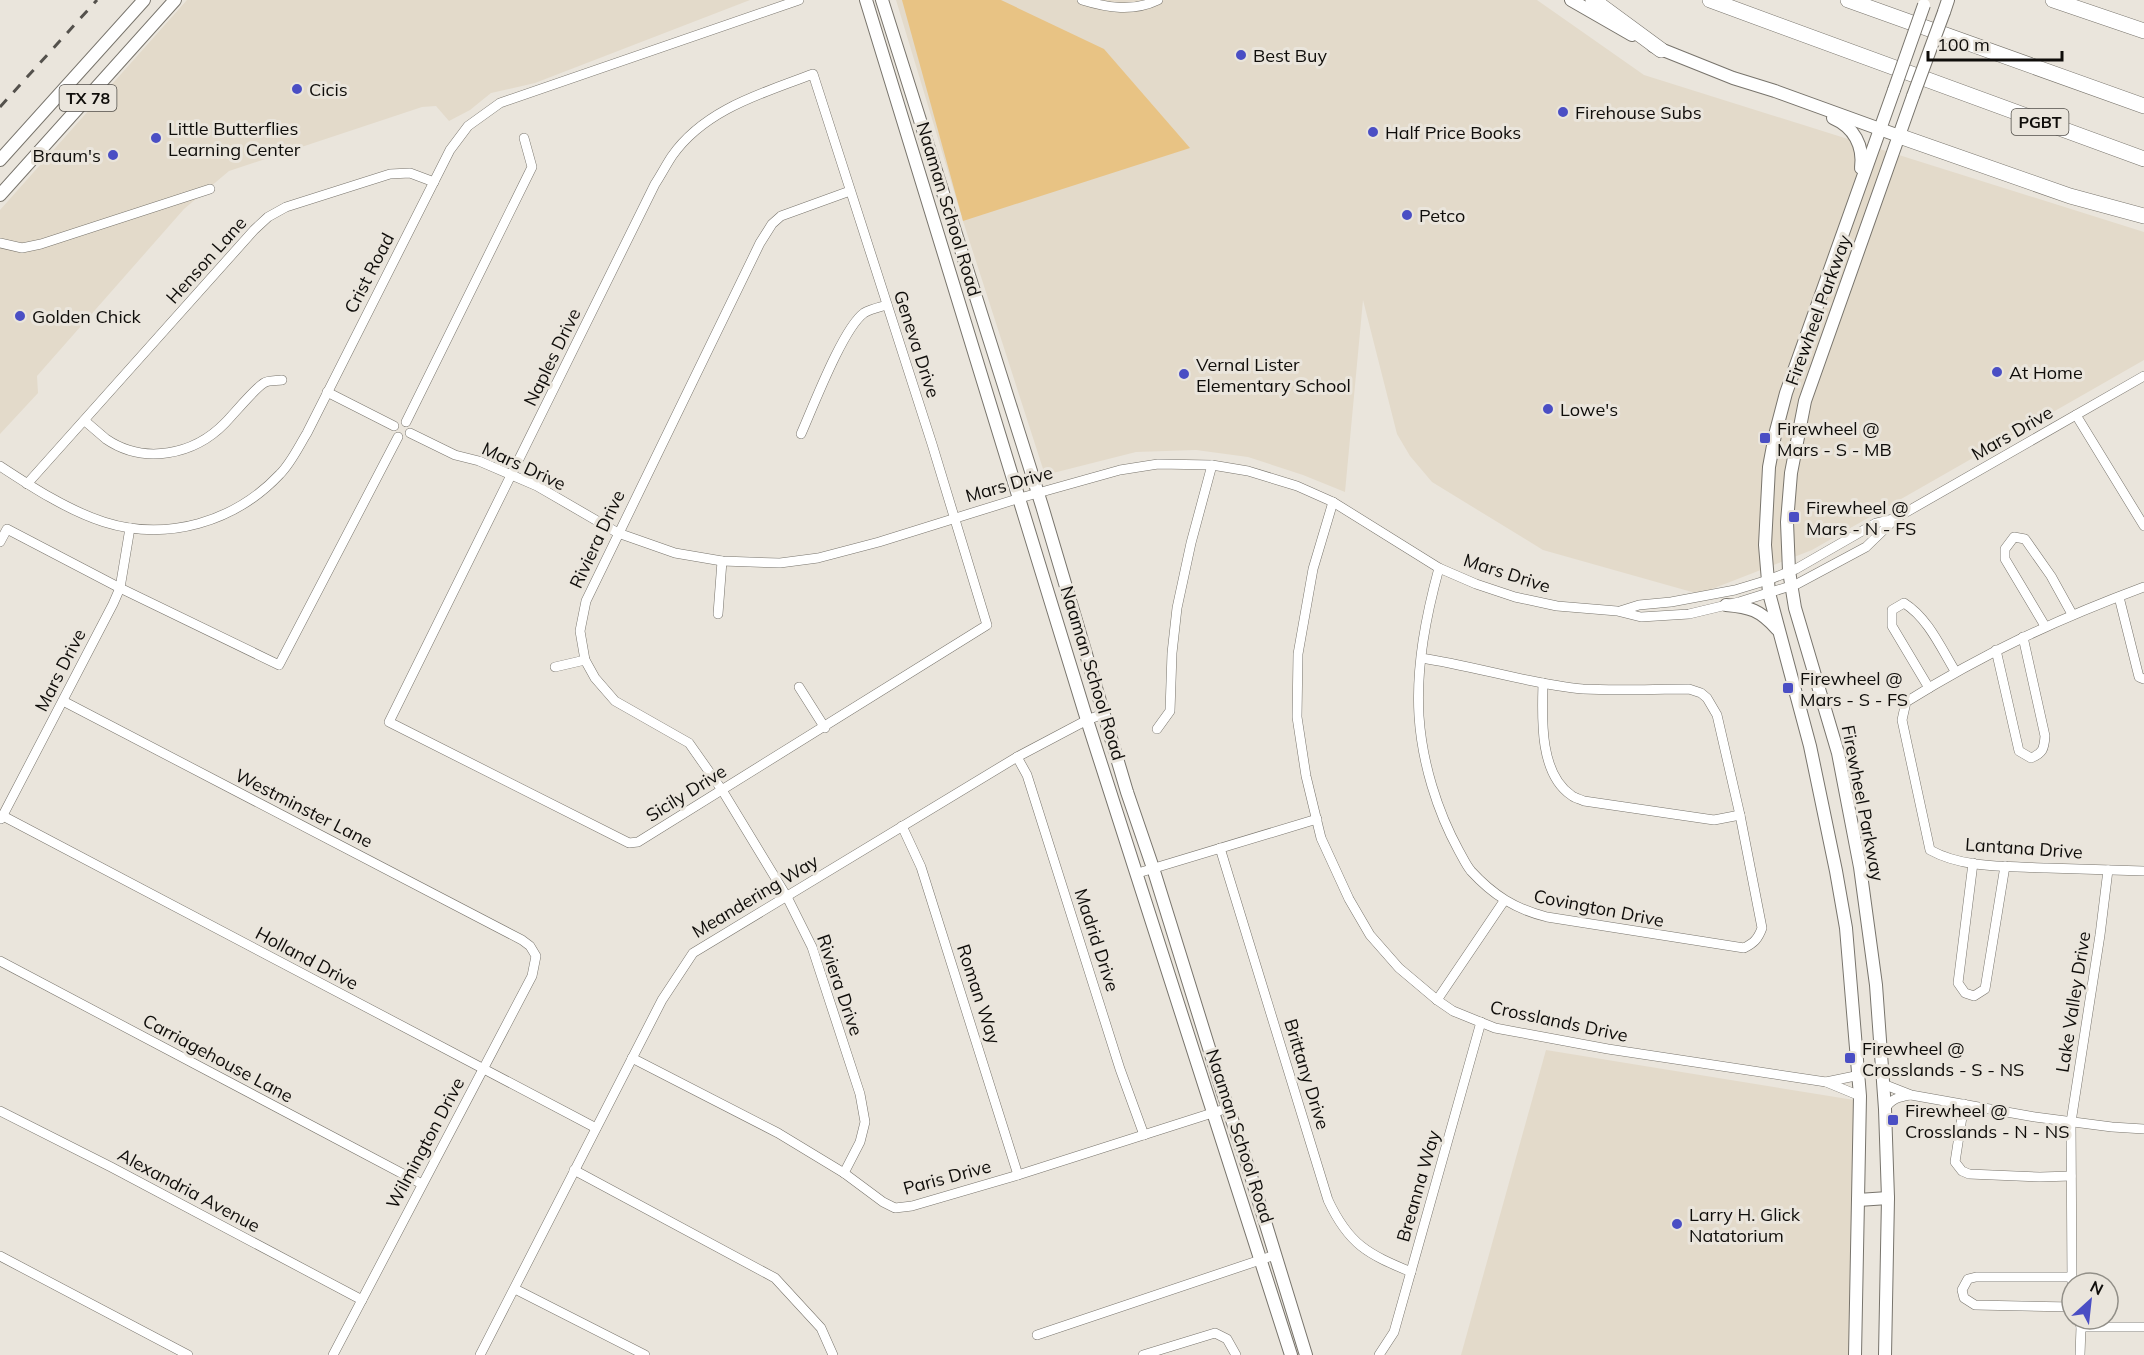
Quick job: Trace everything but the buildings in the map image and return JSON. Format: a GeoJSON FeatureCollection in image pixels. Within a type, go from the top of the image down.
{"type":"FeatureCollection","features":[{"type":"Feature","properties":{"kind":"highway"},"geometry":{"type":"LineString","coordinates":[[1593,0],[1661,50]]}},
{"type":"Feature","properties":{"kind":"highway","name":"PGBT"},"geometry":{"type":"LineString","coordinates":[[1710,0],[2144,159]]}},
{"type":"Feature","properties":{"kind":"highway"},"geometry":{"type":"LineString","coordinates":[[1848,0],[2144,106]]}},
{"type":"Feature","properties":{"kind":"highway"},"geometry":{"type":"LineString","coordinates":[[2053,0],[2144,31]]}},
{"type":"Feature","properties":{"kind":"highway"},"geometry":{"type":"LineString","coordinates":[[1899,136],[2070,196],[2144,216]]}},
{"type":"Feature","properties":{"kind":"main road","name":"TX 78"},"geometry":{"type":"LineString","coordinates":[[0,160],[144,0]]}},
{"type":"Feature","properties":{"kind":"main road","name":"TX 78"},"geometry":{"type":"LineString","coordinates":[[0,195],[175,0]]}},
{"type":"Feature","properties":{"kind":"main road","name":"Naaman School Road"},"geometry":{"type":"LineString","coordinates":[[866,0],[1088,720],[1291,1355]]}},
{"type":"Feature","properties":{"kind":"main road","name":"Naaman School Road"},"geometry":{"type":"LineString","coordinates":[[882,0],[1038,493],[1103,714],[1305,1355]]}},
{"type":"Feature","properties":{"kind":"main road"},"geometry":{"type":"LineString","coordinates":[[1571,0],[1605,21],[1661,50],[1733,78],[1899,136]]}},
{"type":"Feature","properties":{"kind":"main road","name":"Firewheel Parkway"},"geometry":{"type":"LineString","coordinates":[[1855,1355],[1860,1075],[1846,928],[1810,746],[1768,586],[1765,545],[1769,467],[1786,393],[1925,2]]}},
{"type":"Feature","properties":{"kind":"main road","name":"Firewheel Parkway"},"geometry":{"type":"LineString","coordinates":[[1885,1355],[1888,1198],[1885,1109],[1876,985],[1860,867],[1838,753],[1802,634],[1791,586],[1787,522],[1791,473],[1805,401],[1946,6]]}},
{"type":"Feature","properties":{"kind":"main road"},"geometry":{"type":"LineString","coordinates":[[1775,91],[1791,101],[1839,120],[1852,130],[1862,155],[1858,179],[1859,189]]}},
{"type":"Feature","properties":{"kind":"main road"},"geometry":{"type":"LineString","coordinates":[[1786,393],[1805,401]]}},
{"type":"Feature","properties":{"kind":"main road"},"geometry":{"type":"LineString","coordinates":[[1726,605],[1758,611],[1780,632]]}},
{"type":"Feature","properties":{"kind":"main road"},"geometry":{"type":"LineString","coordinates":[[1858,1200],[1888,1198]]}},
{"type":"Feature","properties":{"kind":"street","name":"Crist Road"},"geometry":{"type":"LineString","coordinates":[[0,466],[27,484],[79,512],[130,528],[157,530],[184,528],[214,519],[243,506],[281,474],[307,433],[450,150],[468,126],[500,103],[799,0]]}},
{"type":"Feature","properties":{"kind":"street"},"geometry":{"type":"LineString","coordinates":[[1082,0],[1096,5],[1129,9],[1158,0]]}},
{"type":"Feature","properties":{"kind":"street","name":"Geneva Drive"},"geometry":{"type":"LineString","coordinates":[[813,74],[987,625]]}},
{"type":"Feature","properties":{"kind":"street","name":"Naples Drive"},"geometry":{"type":"LineString","coordinates":[[389,722],[655,184],[672,155],[706,122],[738,102],[813,74]]}},
{"type":"Feature","properties":{"kind":"street"},"geometry":{"type":"LineString","coordinates":[[406,422],[532,167],[524,138]]}},
{"type":"Feature","properties":{"kind":"street","name":"Henson Lane"},"geometry":{"type":"LineString","coordinates":[[27,484],[268,217],[286,207],[390,174],[410,173],[434,182]]}},
{"type":"Feature","properties":{"kind":"street"},"geometry":{"type":"LineString","coordinates":[[0,243],[22,248],[41,244],[210,189]]}},
{"type":"Feature","properties":{"kind":"street","name":"Riviera Drive"},"geometry":{"type":"LineString","coordinates":[[844,1173],[860,1142],[865,1122],[860,1094],[812,947],[787,897],[722,790],[689,743],[615,701],[595,678],[585,660],[580,631],[586,601],[618,533],[740,280],[772,224],[792,211],[850,191]]}},
{"type":"Feature","properties":{"kind":"street"},"geometry":{"type":"LineString","coordinates":[[801,434],[854,324],[865,312],[887,305]]}},
{"type":"Feature","properties":{"kind":"street","name":"Mars Drive"},"geometry":{"type":"LineString","coordinates":[[1617,611],[1639,605],[1768,586],[1791,586],[1866,547],[1896,518],[2144,376]]}},
{"type":"Feature","properties":{"kind":"street"},"geometry":{"type":"LineString","coordinates":[[85,421],[108,440],[128,449],[149,454],[172,452],[193,447],[209,437],[264,383],[282,380]]}},
{"type":"Feature","properties":{"kind":"street"},"geometry":{"type":"LineString","coordinates":[[327,392],[394,426]]}},
{"type":"Feature","properties":{"kind":"street"},"geometry":{"type":"LineString","coordinates":[[2076,415],[2144,526]]}},
{"type":"Feature","properties":{"kind":"street"},"geometry":{"type":"LineString","coordinates":[[399,421],[406,422],[410,427],[410,433],[405,438],[398,437],[393,431],[394,426],[399,421]]}},
{"type":"Feature","properties":{"kind":"street","name":"Mars Drive"},"geometry":{"type":"LineString","coordinates":[[410,433],[455,455],[512,475],[554,495],[618,533],[675,553],[722,561],[780,563],[818,558],[879,542],[1020,498],[1137,467],[1186,463],[1212,465],[1265,475],[1333,502],[1439,568],[1476,584],[1515,597],[1557,606],[1617,611],[1641,617],[1689,614],[1726,605],[1768,586],[1789,571],[1876,523],[1896,518]]}},
{"type":"Feature","properties":{"kind":"street"},"geometry":{"type":"LineString","coordinates":[[0,542],[7,529],[120,588],[279,665],[398,437]]}},
{"type":"Feature","properties":{"kind":"street"},"geometry":{"type":"LineString","coordinates":[[1157,729],[1170,711],[1172,653],[1177,608],[1191,543],[1212,465]]}},
{"type":"Feature","properties":{"kind":"street","name":"Crosslands Drive"},"geometry":{"type":"LineString","coordinates":[[1333,502],[1313,569],[1298,654],[1297,717],[1305,776],[1326,848],[1349,899],[1370,935],[1400,968],[1437,1000],[1453,1011],[1495,1028],[1608,1049],[1826,1082],[1860,1096]]}},
{"type":"Feature","properties":{"kind":"street","name":"Mars Drive"},"geometry":{"type":"LineString","coordinates":[[1,818],[120,588],[130,528]]}},
{"type":"Feature","properties":{"kind":"street"},"geometry":{"type":"LineString","coordinates":[[2045,626],[2005,559],[2005,549],[2014,537],[2025,539],[2051,576],[2072,614]]}},
{"type":"Feature","properties":{"kind":"street"},"geometry":{"type":"LineString","coordinates":[[718,614],[722,561]]}},
{"type":"Feature","properties":{"kind":"street","name":"Covington Drive"},"geometry":{"type":"LineString","coordinates":[[1439,568],[1425,621],[1421,658],[1419,715],[1423,748],[1439,806],[1469,870],[1504,901],[1547,918],[1744,948],[1754,943],[1762,928],[1740,816]]}},
{"type":"Feature","properties":{"kind":"street"},"geometry":{"type":"LineString","coordinates":[[1955,671],[1915,610],[1904,603],[1892,610],[1892,626],[1929,688],[1955,671],[2045,626],[2144,587]]}},
{"type":"Feature","properties":{"kind":"street"},"geometry":{"type":"LineString","coordinates":[[2119,597],[2135,665],[2139,677],[2144,679]]}},
{"type":"Feature","properties":{"kind":"street","name":"Sicily Drive"},"geometry":{"type":"LineString","coordinates":[[389,722],[629,843],[638,842],[825,728],[987,625]]}},
{"type":"Feature","properties":{"kind":"street"},"geometry":{"type":"LineString","coordinates":[[1996,650],[2019,751],[2031,758],[2041,754],[2044,749],[2045,736],[2023,637]]}},
{"type":"Feature","properties":{"kind":"street"},"geometry":{"type":"LineString","coordinates":[[1421,658],[1462,664],[1543,683],[1583,688],[1689,689],[1701,693],[1707,698],[1717,715],[1740,816],[1714,820],[1584,801],[1570,795],[1555,776],[1545,748],[1542,720],[1543,683]]}},
{"type":"Feature","properties":{"kind":"street"},"geometry":{"type":"LineString","coordinates":[[555,667],[585,660]]}},
{"type":"Feature","properties":{"kind":"street"},"geometry":{"type":"LineString","coordinates":[[799,687],[825,728]]}},
{"type":"Feature","properties":{"kind":"street","name":"Lantana Drive"},"geometry":{"type":"LineString","coordinates":[[1929,688],[1906,702],[1902,720],[1930,850],[1943,857],[1973,863],[2144,871]]}},
{"type":"Feature","properties":{"kind":"street","name":"Westminster Lane"},"geometry":{"type":"LineString","coordinates":[[63,701],[530,946]]}},
{"type":"Feature","properties":{"kind":"street","name":"Meandering Way"},"geometry":{"type":"LineString","coordinates":[[480,1355],[662,1000],[693,953],[1017,756],[1103,714]]}},
{"type":"Feature","properties":{"kind":"street","name":"Madrid Drive"},"geometry":{"type":"LineString","coordinates":[[1017,756],[1027,776],[1120,1069],[1144,1135]]}},
{"type":"Feature","properties":{"kind":"street","name":"Holland Drive"},"geometry":{"type":"LineString","coordinates":[[1,818],[596,1128]]}},
{"type":"Feature","properties":{"kind":"street"},"geometry":{"type":"LineString","coordinates":[[1138,873],[1317,819]]}},
{"type":"Feature","properties":{"kind":"street","name":"Roman Way"},"geometry":{"type":"LineString","coordinates":[[902,826],[921,867],[1018,1175]]}},
{"type":"Feature","properties":{"kind":"street","name":"Brittany Drive"},"geometry":{"type":"LineString","coordinates":[[1220,848],[1328,1200],[1338,1222],[1354,1241],[1380,1259],[1411,1272]]}},
{"type":"Feature","properties":{"kind":"street"},"geometry":{"type":"LineString","coordinates":[[1973,863],[1959,983],[1965,993],[1974,996],[1985,989],[2005,866]]}},
{"type":"Feature","properties":{"kind":"street","name":"Lake Valley Drive"},"geometry":{"type":"LineString","coordinates":[[2072,1271],[2071,1122],[2108,870]]}},
{"type":"Feature","properties":{"kind":"street"},"geometry":{"type":"LineString","coordinates":[[1437,1000],[1504,901]]}},
{"type":"Feature","properties":{"kind":"street","name":"Wilmington Drive"},"geometry":{"type":"LineString","coordinates":[[333,1355],[532,976],[536,956],[530,946]]}},
{"type":"Feature","properties":{"kind":"street","name":"Carriagehouse Lane"},"geometry":{"type":"LineString","coordinates":[[0,961],[422,1184]]}},
{"type":"Feature","properties":{"kind":"street","name":"Breanna Way"},"geometry":{"type":"LineString","coordinates":[[1379,1355],[1394,1332],[1481,1022]]}},
{"type":"Feature","properties":{"kind":"street","name":"Paris Drive"},"geometry":{"type":"LineString","coordinates":[[632,1058],[778,1132],[895,1208],[912,1206],[1018,1175],[1228,1108]]}},
{"type":"Feature","properties":{"kind":"street","name":"Crosslands Drive"},"geometry":{"type":"LineString","coordinates":[[1826,1082],[1860,1075]]}},
{"type":"Feature","properties":{"kind":"street"},"geometry":{"type":"LineString","coordinates":[[1883,1084],[1911,1095],[2071,1122],[2144,1129]]}},
{"type":"Feature","properties":{"kind":"street"},"geometry":{"type":"LineString","coordinates":[[1885,1109],[1889,1101],[1911,1095]]}},
{"type":"Feature","properties":{"kind":"street"},"geometry":{"type":"LineString","coordinates":[[1964,1104],[1955,1162],[1962,1171],[1969,1174],[2071,1176]]}},
{"type":"Feature","properties":{"kind":"street","name":"Alexandria Avenue"},"geometry":{"type":"LineString","coordinates":[[0,1111],[362,1300]]}},
{"type":"Feature","properties":{"kind":"street"},"geometry":{"type":"LineString","coordinates":[[574,1170],[775,1278],[821,1328],[833,1355]]}},
{"type":"Feature","properties":{"kind":"street"},"geometry":{"type":"LineString","coordinates":[[1037,1335],[1275,1255]]}},
{"type":"Feature","properties":{"kind":"street"},"geometry":{"type":"LineString","coordinates":[[0,1256],[188,1355]]}},
{"type":"Feature","properties":{"kind":"street"},"geometry":{"type":"LineString","coordinates":[[2060,1280],[1976,1277],[1968,1279],[1962,1290],[1964,1298],[1975,1305],[2060,1307]]}},
{"type":"Feature","properties":{"kind":"street"},"geometry":{"type":"LineString","coordinates":[[515,1289],[645,1355]]}},
{"type":"Feature","properties":{"kind":"street"},"geometry":{"type":"LineString","coordinates":[[2120,1326],[2144,1327]]}},
{"type":"Feature","properties":{"kind":"street"},"geometry":{"type":"LineString","coordinates":[[2080,1331],[2080,1355]]}},
{"type":"Feature","properties":{"kind":"street"},"geometry":{"type":"LineString","coordinates":[[1143,1355],[1215,1333],[1227,1339],[1236,1355]]}},
{"type":"Feature","properties":{"kind":"shaded area"},"geometry":{"type":"Polygon","coordinates":[[[187,0],[750,0],[535,83],[491,93],[470,110],[449,121],[436,106],[422,107],[229,171],[184,209],[37,376],[38,393],[0,434],[0,210],[187,0]]]}},
{"type":"Feature","properties":{"kind":"shaded area"},"geometry":{"type":"Polygon","coordinates":[[[896,0],[1537,0],[1644,75],[2144,232],[2144,360],[1812,550],[1699,594],[1543,550],[1432,482],[1410,456],[1397,434],[1363,300],[1345,492],[1248,457],[1196,450],[1136,452],[1045,475],[963,221],[896,0]]]}},
{"type":"Feature","properties":{"kind":"shaded area"},"geometry":{"type":"Polygon","coordinates":[[[902,0],[1001,0],[1104,49],[1190,148],[963,221],[902,0]]]}},
{"type":"Feature","properties":{"kind":"shaded area","name":"Larry H. Glick Natatorium"},"geometry":{"type":"Polygon","coordinates":[[[1546,1050],[1854,1100],[1849,1355],[1461,1355],[1546,1050]]]}},
{"type":"Feature","properties":{"kind":"railway"},"geometry":{"type":"LineString","coordinates":[[0,107],[97,0]]}},
{"type":"Feature","properties":{"kind":"place","name":"Best Buy"},"geometry":{"type":"Point","coordinates":[1241,55]}},
{"type":"Feature","properties":{"kind":"place","name":"Cicis"},"geometry":{"type":"Point","coordinates":[297,89]}},
{"type":"Feature","properties":{"kind":"place","name":"Firehouse Subs"},"geometry":{"type":"Point","coordinates":[1563,112]}},
{"type":"Feature","properties":{"kind":"place","name":"Half Price Books"},"geometry":{"type":"Point","coordinates":[1373,132]}},
{"type":"Feature","properties":{"kind":"place","name":"Little Butterflies Learning Center"},"geometry":{"type":"Point","coordinates":[156,138]}},
{"type":"Feature","properties":{"kind":"place","name":"Braum's"},"geometry":{"type":"Point","coordinates":[113,155]}},
{"type":"Feature","properties":{"kind":"place","name":"Petco"},"geometry":{"type":"Point","coordinates":[1407,215]}},
{"type":"Feature","properties":{"kind":"place","name":"Golden Chick"},"geometry":{"type":"Point","coordinates":[20,316]}},
{"type":"Feature","properties":{"kind":"place","name":"At Home"},"geometry":{"type":"Point","coordinates":[1997,372]}},
{"type":"Feature","properties":{"kind":"place","name":"Vernal Lister Elementary School"},"geometry":{"type":"Point","coordinates":[1184,374]}},
{"type":"Feature","properties":{"kind":"place","name":"Lowe's"},"geometry":{"type":"Point","coordinates":[1548,409]}},
{"type":"Feature","properties":{"kind":"place","name":"Firewheel @ Mars - S - MB"},"geometry":{"type":"Point","coordinates":[1765,438]}},
{"type":"Feature","properties":{"kind":"place","name":"Firewheel @ Mars - N - FS"},"geometry":{"type":"Point","coordinates":[1794,517]}},
{"type":"Feature","properties":{"kind":"place","name":"Firewheel @ Mars - S - FS"},"geometry":{"type":"Point","coordinates":[1788,688]}},
{"type":"Feature","properties":{"kind":"place","name":"Firewheel @ Crosslands - S - NS"},"geometry":{"type":"Point","coordinates":[1850,1058]}},
{"type":"Feature","properties":{"kind":"place","name":"Firewheel @ Crosslands - N - NS"},"geometry":{"type":"Point","coordinates":[1893,1120]}},
{"type":"Feature","properties":{"kind":"place","name":"Larry H. Glick Natatorium"},"geometry":{"type":"Point","coordinates":[1677,1224]}}]}
